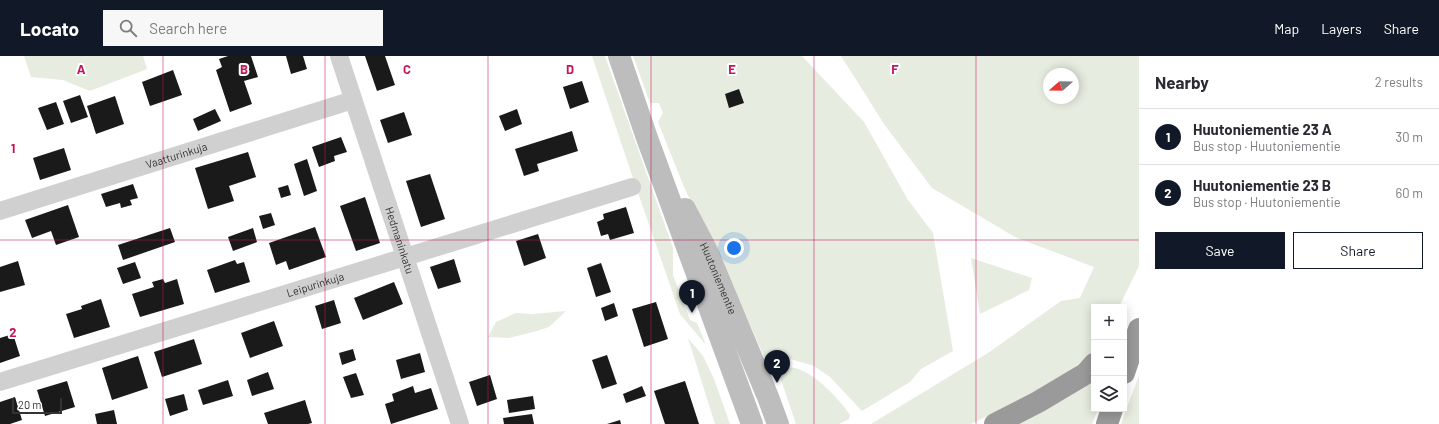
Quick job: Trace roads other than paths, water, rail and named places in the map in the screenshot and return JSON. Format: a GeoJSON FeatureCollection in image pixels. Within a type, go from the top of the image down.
{"type":"FeatureCollection","features":[{"type":"Feature","properties":{"kind":"highway"},"geometry":{"type":"LineString","coordinates":[[1127,328],[1139,315]]}},
{"type":"Feature","properties":{"kind":"highway"},"geometry":{"type":"LineString","coordinates":[[1127,364],[1139,329]]}},
{"type":"Feature","properties":{"kind":"highway"},"geometry":{"type":"LineString","coordinates":[[995,424],[1038,402],[1085,374],[1091,367]]}},
{"type":"Feature","properties":{"kind":"highway"},"geometry":{"type":"LineString","coordinates":[[1107,424],[1111,412]]}},
{"type":"Feature","properties":{"kind":"main road","name":"Huutoniementie"},"geometry":{"type":"LineString","coordinates":[[619,56],[647,138],[752,424]]}},
{"type":"Feature","properties":{"kind":"main road","name":"Huutoniementie"},"geometry":{"type":"LineString","coordinates":[[647,138],[707,251],[778,424]]}},
{"type":"Feature","properties":{"kind":"street","name":"Hedmaninkatu"},"geometry":{"type":"LineString","coordinates":[[339,56],[460,424]]}},
{"type":"Feature","properties":{"kind":"street","name":"Vaatturinkuja"},"geometry":{"type":"LineString","coordinates":[[0,211],[353,100]]}},
{"type":"Feature","properties":{"kind":"street","name":"Leipurinkuja"},"geometry":{"type":"LineString","coordinates":[[0,382],[632,187]]}},
{"type":"Feature","properties":{"kind":"place","name":"Huutoniementie 23 A"},"geometry":{"type":"Point","coordinates":[692,313]}},
{"type":"Feature","properties":{"kind":"place","name":"Huutoniementie 23 B"},"geometry":{"type":"Point","coordinates":[777,383]}}]}
